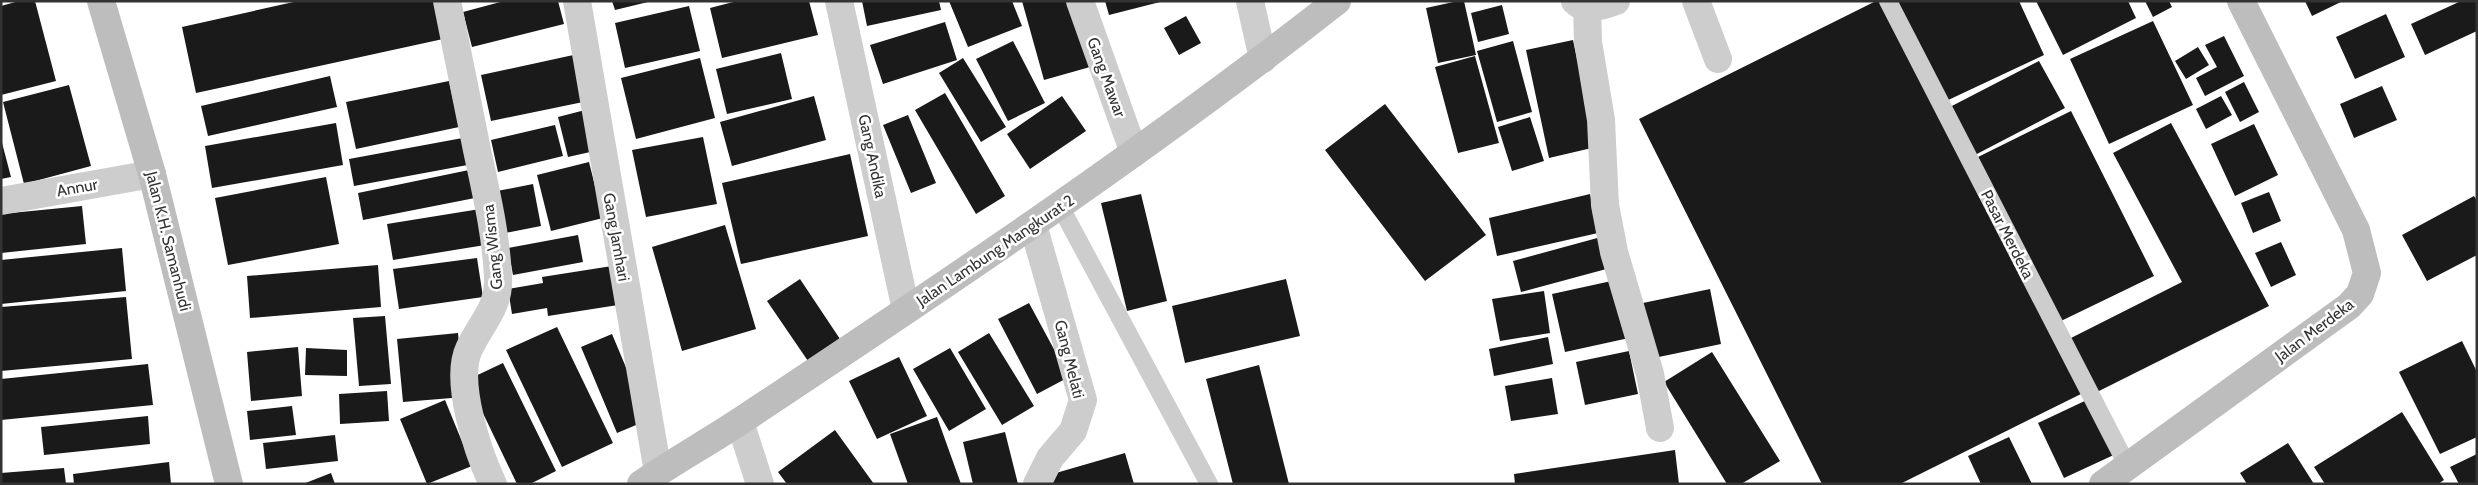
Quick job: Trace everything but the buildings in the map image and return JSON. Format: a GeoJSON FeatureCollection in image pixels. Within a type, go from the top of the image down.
{"type":"FeatureCollection","features":[{"type":"Feature","properties":{"kind":"street","name":"Jalan K.H. Samanhudi"},"geometry":{"type":"LineString","coordinates":[[101,1],[152,174],[228,484]]}},
{"type":"Feature","properties":{"kind":"street","name":"Gang Wisma"},"geometry":{"type":"LineString","coordinates":[[447,1],[491,216],[498,278],[497,299],[491,315],[468,350],[465,365],[468,407],[473,434],[493,484]]}},
{"type":"Feature","properties":{"kind":"street","name":"Gang Jamhari"},"geometry":{"type":"LineString","coordinates":[[577,1],[649,478]]}},
{"type":"Feature","properties":{"kind":"street","name":"Gang Andika"},"geometry":{"type":"LineString","coordinates":[[839,1],[906,310]]}},
{"type":"Feature","properties":{"kind":"street","name":"Gang Mawar"},"geometry":{"type":"LineString","coordinates":[[1080,1],[1134,153]]}},
{"type":"Feature","properties":{"kind":"street"},"geometry":{"type":"LineString","coordinates":[[1250,1],[1263,59]]}},
{"type":"Feature","properties":{"kind":"street","name":"Jalan Lambung Mangkurat 2"},"geometry":{"type":"LineString","coordinates":[[649,478],[740,422],[1060,206],[1263,59],[1337,1]]}},
{"type":"Feature","properties":{"kind":"street"},"geometry":{"type":"LineString","coordinates":[[1616,1],[1603,6],[1581,4],[1601,120],[1606,205],[1614,252],[1650,374],[1660,428]]}},
{"type":"Feature","properties":{"kind":"street"},"geometry":{"type":"LineString","coordinates":[[1696,1],[1718,59]]}},
{"type":"Feature","properties":{"kind":"street","name":"Jalan Merdeka"},"geometry":{"type":"LineString","coordinates":[[2103,484],[2349,306],[2360,294],[2364,284],[2367,273],[2356,230],[2241,1]]}},
{"type":"Feature","properties":{"kind":"street","name":"Annur"},"geometry":{"type":"LineString","coordinates":[[1,201],[152,174]]}},
{"type":"Feature","properties":{"kind":"street","name":"Gang Melati"},"geometry":{"type":"LineString","coordinates":[[1032,225],[1083,400],[1072,431],[1050,458],[1037,484]]}},
{"type":"Feature","properties":{"kind":"street"},"geometry":{"type":"LineString","coordinates":[[740,422],[760,484]]}},
{"type":"Feature","properties":{"kind":"lane","name":"Pasar Merdeka"},"geometry":{"type":"LineString","coordinates":[[1888,1],[2128,466]]}},
{"type":"Feature","properties":{"kind":"lane"},"geometry":{"type":"LineString","coordinates":[[1060,206],[1208,484]]}}]}
